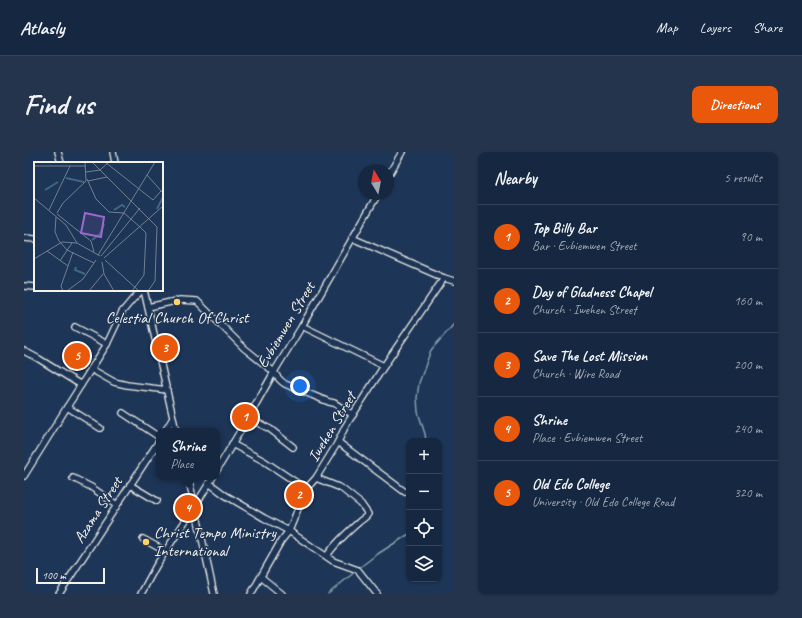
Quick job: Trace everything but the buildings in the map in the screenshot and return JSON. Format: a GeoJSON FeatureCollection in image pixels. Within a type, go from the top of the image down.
{"type":"FeatureCollection","features":[{"type":"Feature","properties":{"kind":"street"},"geometry":{"type":"LineString","coordinates":[[58,152],[61,162]]}},
{"type":"Feature","properties":{"kind":"street"},"geometry":{"type":"LineString","coordinates":[[113,152],[115,162]]}},
{"type":"Feature","properties":{"kind":"street"},"geometry":{"type":"LineString","coordinates":[[394,166],[402,152]]}},
{"type":"Feature","properties":{"kind":"street","name":"Evbiemwen Street"},"geometry":{"type":"LineString","coordinates":[[220,465],[374,200]]}},
{"type":"Feature","properties":{"kind":"street"},"geometry":{"type":"LineString","coordinates":[[24,238],[34,239]]}},
{"type":"Feature","properties":{"kind":"street"},"geometry":{"type":"LineString","coordinates":[[352,238],[454,281]]}},
{"type":"Feature","properties":{"kind":"street","name":"Iwehen Street"},"geometry":{"type":"LineString","coordinates":[[251,594],[281,541],[289,531],[306,489],[316,478],[338,442],[345,427],[384,366],[444,278]]}},
{"type":"Feature","properties":{"kind":"street"},"geometry":{"type":"LineString","coordinates":[[24,286],[34,287]]}},
{"type":"Feature","properties":{"kind":"street"},"geometry":{"type":"LineString","coordinates":[[24,476],[107,344],[122,312],[142,291]]}},
{"type":"Feature","properties":{"kind":"street"},"geometry":{"type":"LineString","coordinates":[[143,291],[175,428]]}},
{"type":"Feature","properties":{"kind":"street"},"geometry":{"type":"LineString","coordinates":[[148,307],[180,300],[197,301],[244,348],[274,372],[277,378],[285,384],[334,403],[353,415]]}},
{"type":"Feature","properties":{"kind":"street"},"geometry":{"type":"LineString","coordinates":[[302,326],[384,366]]}},
{"type":"Feature","properties":{"kind":"street"},"geometry":{"type":"LineString","coordinates":[[75,327],[107,344]]}},
{"type":"Feature","properties":{"kind":"street"},"geometry":{"type":"LineString","coordinates":[[24,351],[81,385]]}},
{"type":"Feature","properties":{"kind":"street"},"geometry":{"type":"LineString","coordinates":[[91,369],[114,382],[167,390]]}},
{"type":"Feature","properties":{"kind":"street"},"geometry":{"type":"LineString","coordinates":[[67,407],[100,428]]}},
{"type":"Feature","properties":{"kind":"street"},"geometry":{"type":"LineString","coordinates":[[123,413],[156,435]]}},
{"type":"Feature","properties":{"kind":"street"},"geometry":{"type":"LineString","coordinates":[[167,428],[173,418]]}},
{"type":"Feature","properties":{"kind":"street"},"geometry":{"type":"LineString","coordinates":[[248,418],[270,429],[293,447]]}},
{"type":"Feature","properties":{"kind":"street"},"geometry":{"type":"LineString","coordinates":[[338,442],[405,492]]}},
{"type":"Feature","properties":{"kind":"street"},"geometry":{"type":"LineString","coordinates":[[232,444],[264,461],[306,489]]}},
{"type":"Feature","properties":{"kind":"street","name":"Azama Street"},"geometry":{"type":"LineString","coordinates":[[59,594],[156,446]]}},
{"type":"Feature","properties":{"kind":"street"},"geometry":{"type":"LineString","coordinates":[[73,478],[91,487],[117,505]]}},
{"type":"Feature","properties":{"kind":"street"},"geometry":{"type":"LineString","coordinates":[[316,478],[341,488],[361,504],[368,514],[332,548],[328,556]]}},
{"type":"Feature","properties":{"kind":"street"},"geometry":{"type":"LineString","coordinates":[[189,480],[214,594]]}},
{"type":"Feature","properties":{"kind":"street"},"geometry":{"type":"LineString","coordinates":[[141,594],[156,566],[211,480]]}},
{"type":"Feature","properties":{"kind":"street"},"geometry":{"type":"LineString","coordinates":[[209,483],[225,495],[289,531],[328,556],[333,561],[358,570],[377,594]]}},
{"type":"Feature","properties":{"kind":"street"},"geometry":{"type":"LineString","coordinates":[[130,485],[157,501]]}},
{"type":"Feature","properties":{"kind":"street"},"geometry":{"type":"LineString","coordinates":[[143,539],[165,552]]}},
{"type":"Feature","properties":{"kind":"street"},"geometry":{"type":"LineString","coordinates":[[261,577],[282,594]]}},
{"type":"Feature","properties":{"kind":"waterway"},"geometry":{"type":"LineString","coordinates":[[426,438],[418,412],[417,398],[419,383],[431,350],[454,324]]}},
{"type":"Feature","properties":{"kind":"waterway"},"geometry":{"type":"LineString","coordinates":[[359,568],[406,536]]}},
{"type":"Feature","properties":{"kind":"waterway"},"geometry":{"type":"LineString","coordinates":[[328,594],[356,571]]}},
{"type":"Feature","properties":{"kind":"place","name":"Celestial Church Of Christ"},"geometry":{"type":"Point","coordinates":[177,302]}},
{"type":"Feature","properties":{"kind":"place","name":"Save The Lost Mission"},"geometry":{"type":"Point","coordinates":[165,348]}},
{"type":"Feature","properties":{"kind":"place","name":"Old Edo College"},"geometry":{"type":"Point","coordinates":[77,356]}},
{"type":"Feature","properties":{"kind":"place","name":"Top Billy Bar"},"geometry":{"type":"Point","coordinates":[245,417]}},
{"type":"Feature","properties":{"kind":"place","name":"Day of Gladness Chapel"},"geometry":{"type":"Point","coordinates":[299,495]}},
{"type":"Feature","properties":{"kind":"place","name":"Shrine"},"geometry":{"type":"Point","coordinates":[188,508]}},
{"type":"Feature","properties":{"kind":"place","name":"Christ Tempo Ministry International"},"geometry":{"type":"Point","coordinates":[146,542]}}]}
